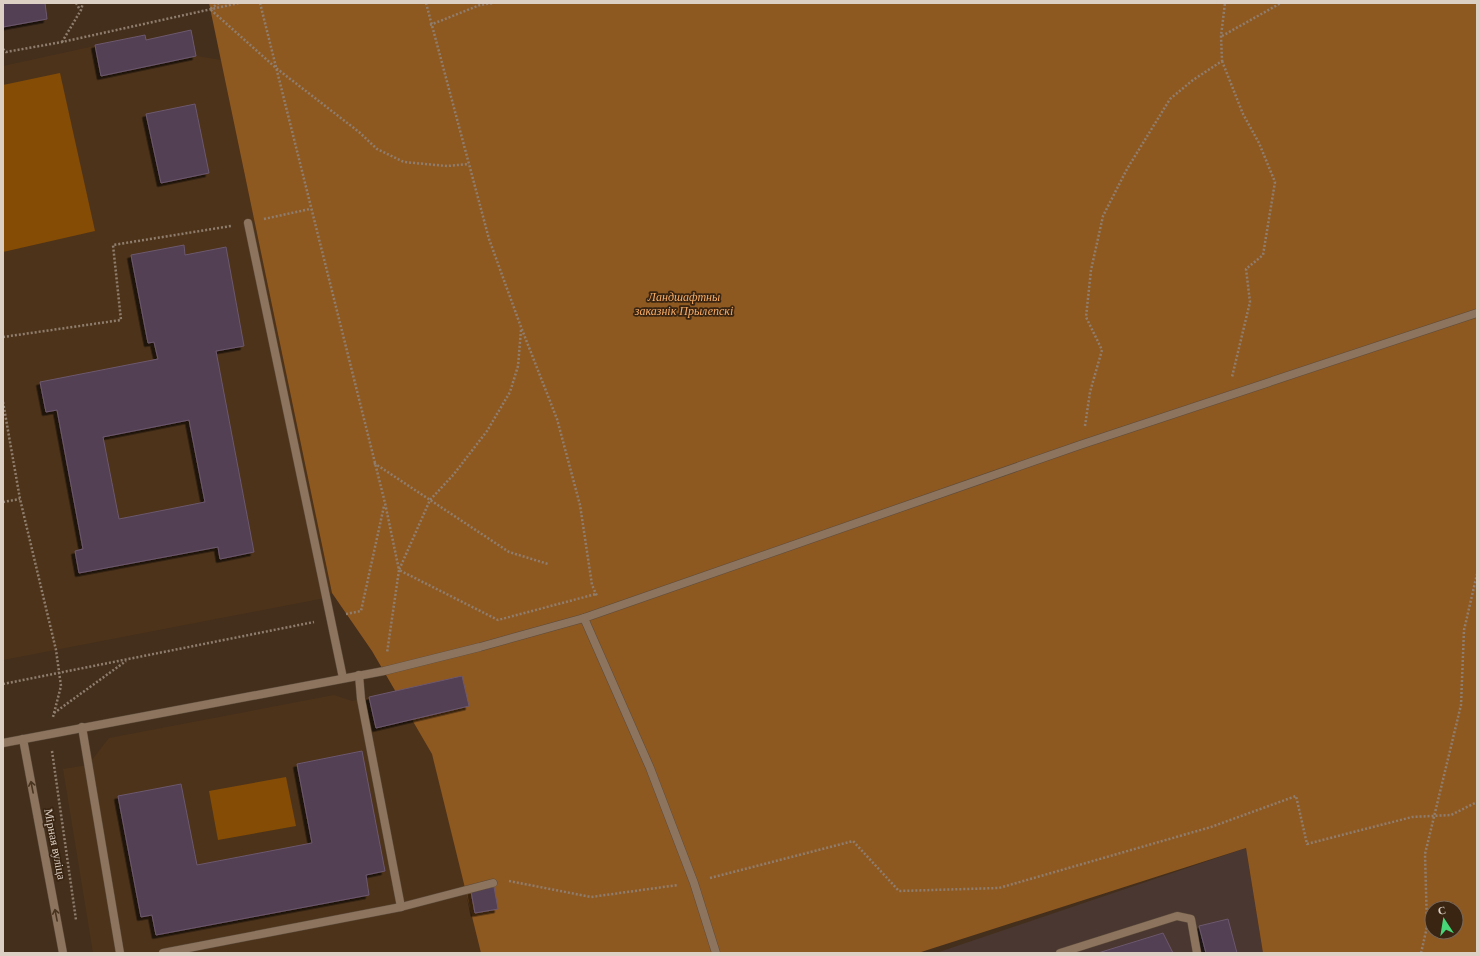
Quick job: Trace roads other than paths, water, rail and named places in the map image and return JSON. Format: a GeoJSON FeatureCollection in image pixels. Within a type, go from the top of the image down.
{"type":"FeatureCollection","features":[{"type":"Feature","properties":{"kind":"street"},"geometry":{"type":"LineString","coordinates":[[248,223],[343,678]]}},
{"type":"Feature","properties":{"kind":"street"},"geometry":{"type":"LineString","coordinates":[[3,743],[384,671],[480,647],[584,618],[1080,445],[1477,313]]}},
{"type":"Feature","properties":{"kind":"street"},"geometry":{"type":"LineString","coordinates":[[584,618],[650,768],[694,882],[716,953]]}},
{"type":"Feature","properties":{"kind":"street"},"geometry":{"type":"LineString","coordinates":[[359,675],[363,706],[401,907]]}},
{"type":"Feature","properties":{"kind":"street"},"geometry":{"type":"LineString","coordinates":[[82,727],[120,953]]}},
{"type":"Feature","properties":{"kind":"street","name":"Мірная вуліца"},"geometry":{"type":"LineString","coordinates":[[23,739],[63,953]]}},
{"type":"Feature","properties":{"kind":"street"},"geometry":{"type":"LineString","coordinates":[[163,953],[401,907],[493,883]]}},
{"type":"Feature","properties":{"kind":"street"},"geometry":{"type":"LineString","coordinates":[[1060,953],[1177,916],[1191,919],[1197,953]]}},
{"type":"Feature","properties":{"kind":"park label","name":"Ландшафтны заказнік Прылепскі"},"geometry":{"type":"Point","coordinates":[684,304]}}]}
